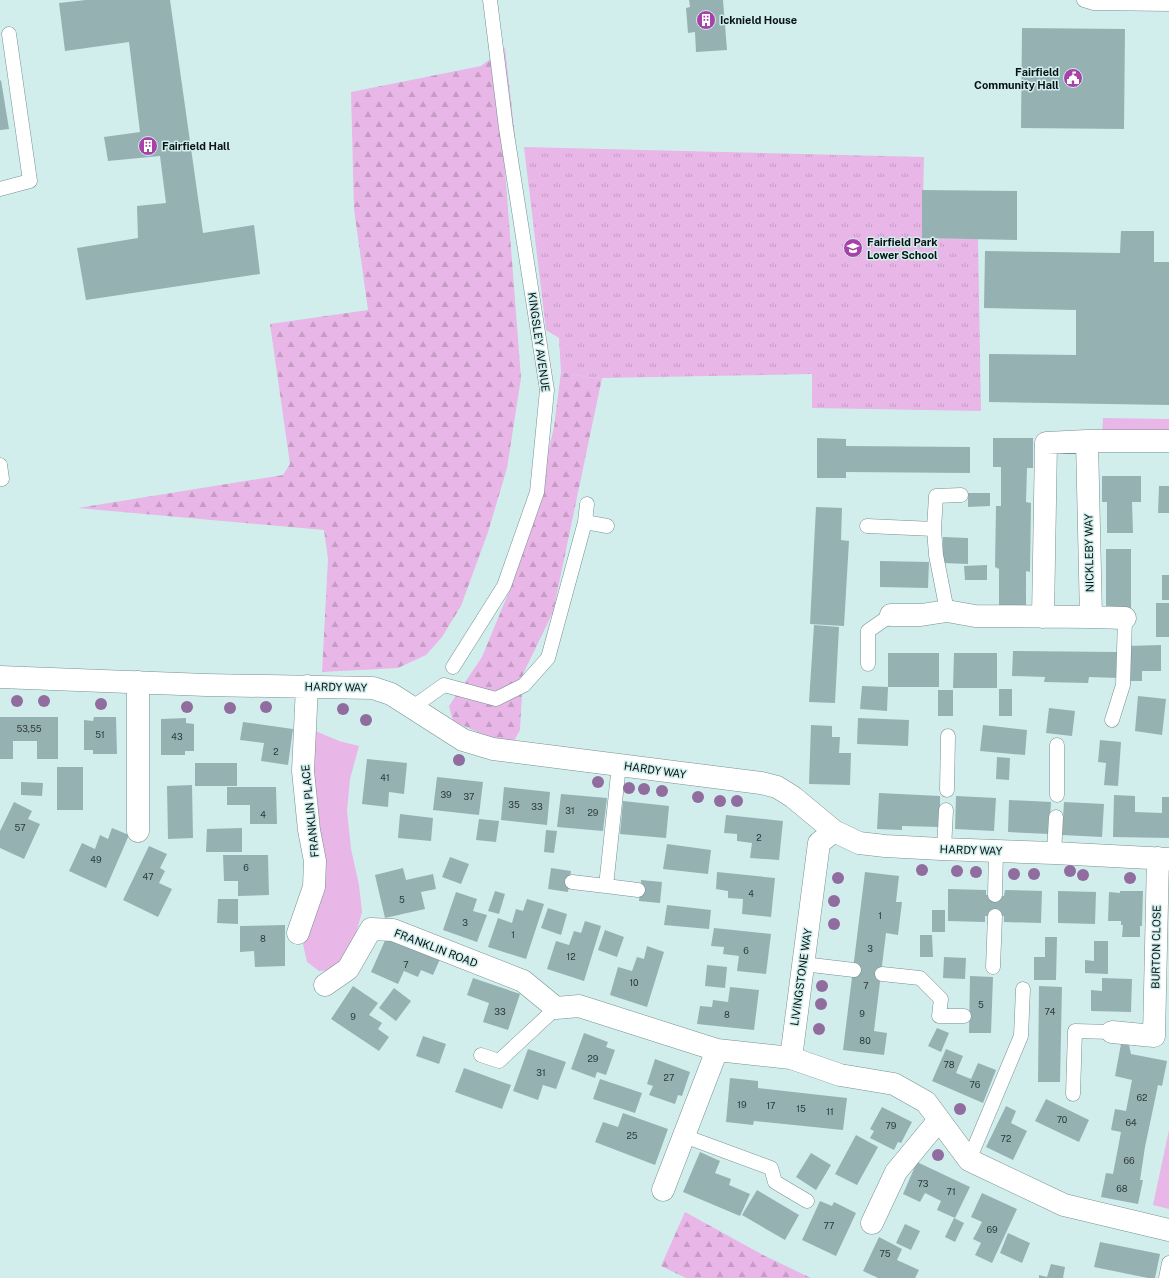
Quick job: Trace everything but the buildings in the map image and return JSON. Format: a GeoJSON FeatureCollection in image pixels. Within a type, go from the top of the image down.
{"type":"FeatureCollection","features":[{"type":"Feature","properties":{"kind":"street"},"geometry":{"type":"LineString","coordinates":[[1043,617],[1046,444],[1087,441],[1169,441]]}},
{"type":"Feature","properties":{"kind":"street","name":"NICKLEBY WAY"},"geometry":{"type":"LineString","coordinates":[[1087,441],[1091,617]]}},
{"type":"Feature","properties":{"kind":"street"},"geometry":{"type":"LineString","coordinates":[[891,615],[921,616],[947,611],[975,616],[1126,618]]}},
{"type":"Feature","properties":{"kind":"street","name":"HARDY WAY"},"geometry":{"type":"LineString","coordinates":[[0,677],[206,685],[373,688],[391,694],[463,740],[493,749],[761,783],[777,787],[793,796],[834,831],[859,843],[885,846],[1163,859]]}},
{"type":"Feature","properties":{"kind":"street"},"geometry":{"type":"LineString","coordinates":[[138,682],[138,831]]}},
{"type":"Feature","properties":{"kind":"street","name":"FRANKLIN PLACE"},"geometry":{"type":"LineString","coordinates":[[298,933],[314,887],[315,861],[309,830],[304,771],[307,686]]}},
{"type":"Feature","properties":{"kind":"street","name":"LIVINGSTONE WAY"},"geometry":{"type":"LineString","coordinates":[[791,1058],[819,843],[834,831]]}},
{"type":"Feature","properties":{"kind":"street","name":"BURTON CLOSE"},"geometry":{"type":"LineString","coordinates":[[1112,1032],[1162,1039],[1163,859]]}},
{"type":"Feature","properties":{"kind":"street","name":"FRANKLIN ROAD"},"geometry":{"type":"LineString","coordinates":[[325,985],[348,969],[371,929],[393,930],[523,981],[556,1008]]}},
{"type":"Feature","properties":{"kind":"street"},"geometry":{"type":"LineString","coordinates":[[556,1008],[579,1006],[717,1050],[791,1058],[840,1075],[894,1084],[926,1102],[969,1160],[1064,1205],[1169,1230]]}},
{"type":"Feature","properties":{"kind":"street"},"geometry":{"type":"LineString","coordinates":[[663,1190],[717,1050]]}},
{"type":"Feature","properties":{"kind":"street"},"geometry":{"type":"LineString","coordinates":[[872,1223],[896,1172],[939,1120]]}},
{"type":"Feature","properties":{"kind":"lane","name":"KINGSLEY AVENUE"},"geometry":{"type":"LineString","coordinates":[[453,667],[504,586],[537,492],[547,390],[506,128],[490,0]]}},
{"type":"Feature","properties":{"kind":"lane"},"geometry":{"type":"LineString","coordinates":[[1084,0],[1094,3],[1169,4]]}},
{"type":"Feature","properties":{"kind":"lane"},"geometry":{"type":"LineString","coordinates":[[0,189],[30,182],[9,34]]}},
{"type":"Feature","properties":{"kind":"lane"},"geometry":{"type":"LineString","coordinates":[[0,465],[2,479]]}},
{"type":"Feature","properties":{"kind":"lane"},"geometry":{"type":"LineString","coordinates":[[947,611],[936,555],[934,529],[936,496],[961,495]]}},
{"type":"Feature","properties":{"kind":"lane"},"geometry":{"type":"LineString","coordinates":[[413,707],[444,685],[496,699],[524,685],[548,658],[585,522],[587,504]]}},
{"type":"Feature","properties":{"kind":"lane"},"geometry":{"type":"LineString","coordinates":[[585,522],[607,526]]}},
{"type":"Feature","properties":{"kind":"lane"},"geometry":{"type":"LineString","coordinates":[[867,526],[934,529]]}},
{"type":"Feature","properties":{"kind":"lane"},"geometry":{"type":"LineString","coordinates":[[868,664],[868,631],[891,615]]}},
{"type":"Feature","properties":{"kind":"lane"},"geometry":{"type":"LineString","coordinates":[[1112,720],[1123,685],[1126,618]]}},
{"type":"Feature","properties":{"kind":"lane"},"geometry":{"type":"LineString","coordinates":[[947,790],[948,736]]}},
{"type":"Feature","properties":{"kind":"lane"},"geometry":{"type":"LineString","coordinates":[[1057,795],[1058,745]]}},
{"type":"Feature","properties":{"kind":"lane"},"geometry":{"type":"LineString","coordinates":[[606,886],[619,765]]}},
{"type":"Feature","properties":{"kind":"lane"},"geometry":{"type":"LineString","coordinates":[[944,849],[946,810]]}},
{"type":"Feature","properties":{"kind":"lane"},"geometry":{"type":"LineString","coordinates":[[1054,853],[1056,817]]}},
{"type":"Feature","properties":{"kind":"lane"},"geometry":{"type":"LineString","coordinates":[[995,896],[996,851]]}},
{"type":"Feature","properties":{"kind":"lane"},"geometry":{"type":"LineString","coordinates":[[572,882],[638,890]]}},
{"type":"Feature","properties":{"kind":"lane"},"geometry":{"type":"LineString","coordinates":[[993,967],[995,916]]}},
{"type":"Feature","properties":{"kind":"lane"},"geometry":{"type":"LineString","coordinates":[[803,964],[854,970]]}},
{"type":"Feature","properties":{"kind":"lane"},"geometry":{"type":"LineString","coordinates":[[882,974],[920,978],[941,999],[939,1016],[964,1016]]}},
{"type":"Feature","properties":{"kind":"lane"},"geometry":{"type":"LineString","coordinates":[[969,1160],[1022,1036],[1023,988]]}},
{"type":"Feature","properties":{"kind":"lane"},"geometry":{"type":"LineString","coordinates":[[481,1055],[499,1061],[556,1008]]}},
{"type":"Feature","properties":{"kind":"lane"},"geometry":{"type":"LineString","coordinates":[[1073,1094],[1075,1031],[1112,1032]]}},
{"type":"Feature","properties":{"kind":"lane"},"geometry":{"type":"LineString","coordinates":[[684,1136],[771,1168],[775,1182],[807,1201]]}},
{"type":"Feature","properties":{"kind":"lane"},"geometry":{"type":"LineString","coordinates":[[1166,1278],[1169,1263]]}},
{"type":"Feature","properties":{"kind":"green space"},"geometry":{"type":"Polygon","coordinates":[[[505,48],[515,136],[503,144],[521,378],[507,468],[488,532],[461,606],[442,637],[426,655],[398,668],[322,672],[328,559],[324,530],[78,508],[283,475],[290,464],[270,324],[368,310],[354,209],[351,92],[481,66],[505,48]]]}},
{"type":"Feature","properties":{"kind":"green space","name":"Fairfield Park Lower School"},"geometry":{"type":"Polygon","coordinates":[[[524,147],[924,157],[922,238],[978,239],[981,411],[812,408],[812,374],[602,378],[586,377],[561,372],[559,338],[546,330],[524,147]]]}},
{"type":"Feature","properties":{"kind":"green space"},"geometry":{"type":"Polygon","coordinates":[[[561,372],[586,377],[602,378],[553,612],[523,674],[520,730],[514,741],[493,739],[453,721],[449,706],[482,657],[508,594],[534,512],[554,427],[561,372]]]}},
{"type":"Feature","properties":{"kind":"green space"},"geometry":{"type":"Polygon","coordinates":[[[1103,418],[1169,419],[1169,441],[1102,436],[1103,418]]]}},
{"type":"Feature","properties":{"kind":"green space"},"geometry":{"type":"Polygon","coordinates":[[[313,730],[339,741],[359,746],[350,779],[347,811],[351,849],[359,885],[362,912],[355,937],[345,961],[331,970],[319,971],[307,962],[303,944],[311,915],[313,730]]]}},
{"type":"Feature","properties":{"kind":"green space"},"geometry":{"type":"Polygon","coordinates":[[[1169,1130],[1169,1209],[1153,1205],[1169,1130]]]}},
{"type":"Feature","properties":{"kind":"green space"},"geometry":{"type":"Polygon","coordinates":[[[685,1212],[763,1255],[811,1278],[686,1278],[661,1266],[685,1212]]]}},
{"type":"Feature","properties":{"kind":"place","name":"Icknield House"},"geometry":{"type":"Point","coordinates":[706,20]}},
{"type":"Feature","properties":{"kind":"place","name":"Fairfield Community Hall"},"geometry":{"type":"Point","coordinates":[1073,78]}},
{"type":"Feature","properties":{"kind":"place","name":"Fairfield Hall"},"geometry":{"type":"Point","coordinates":[148,146]}},
{"type":"Feature","properties":{"kind":"place","name":"Fairfield Park Lower School"},"geometry":{"type":"Point","coordinates":[853,248]}}]}
